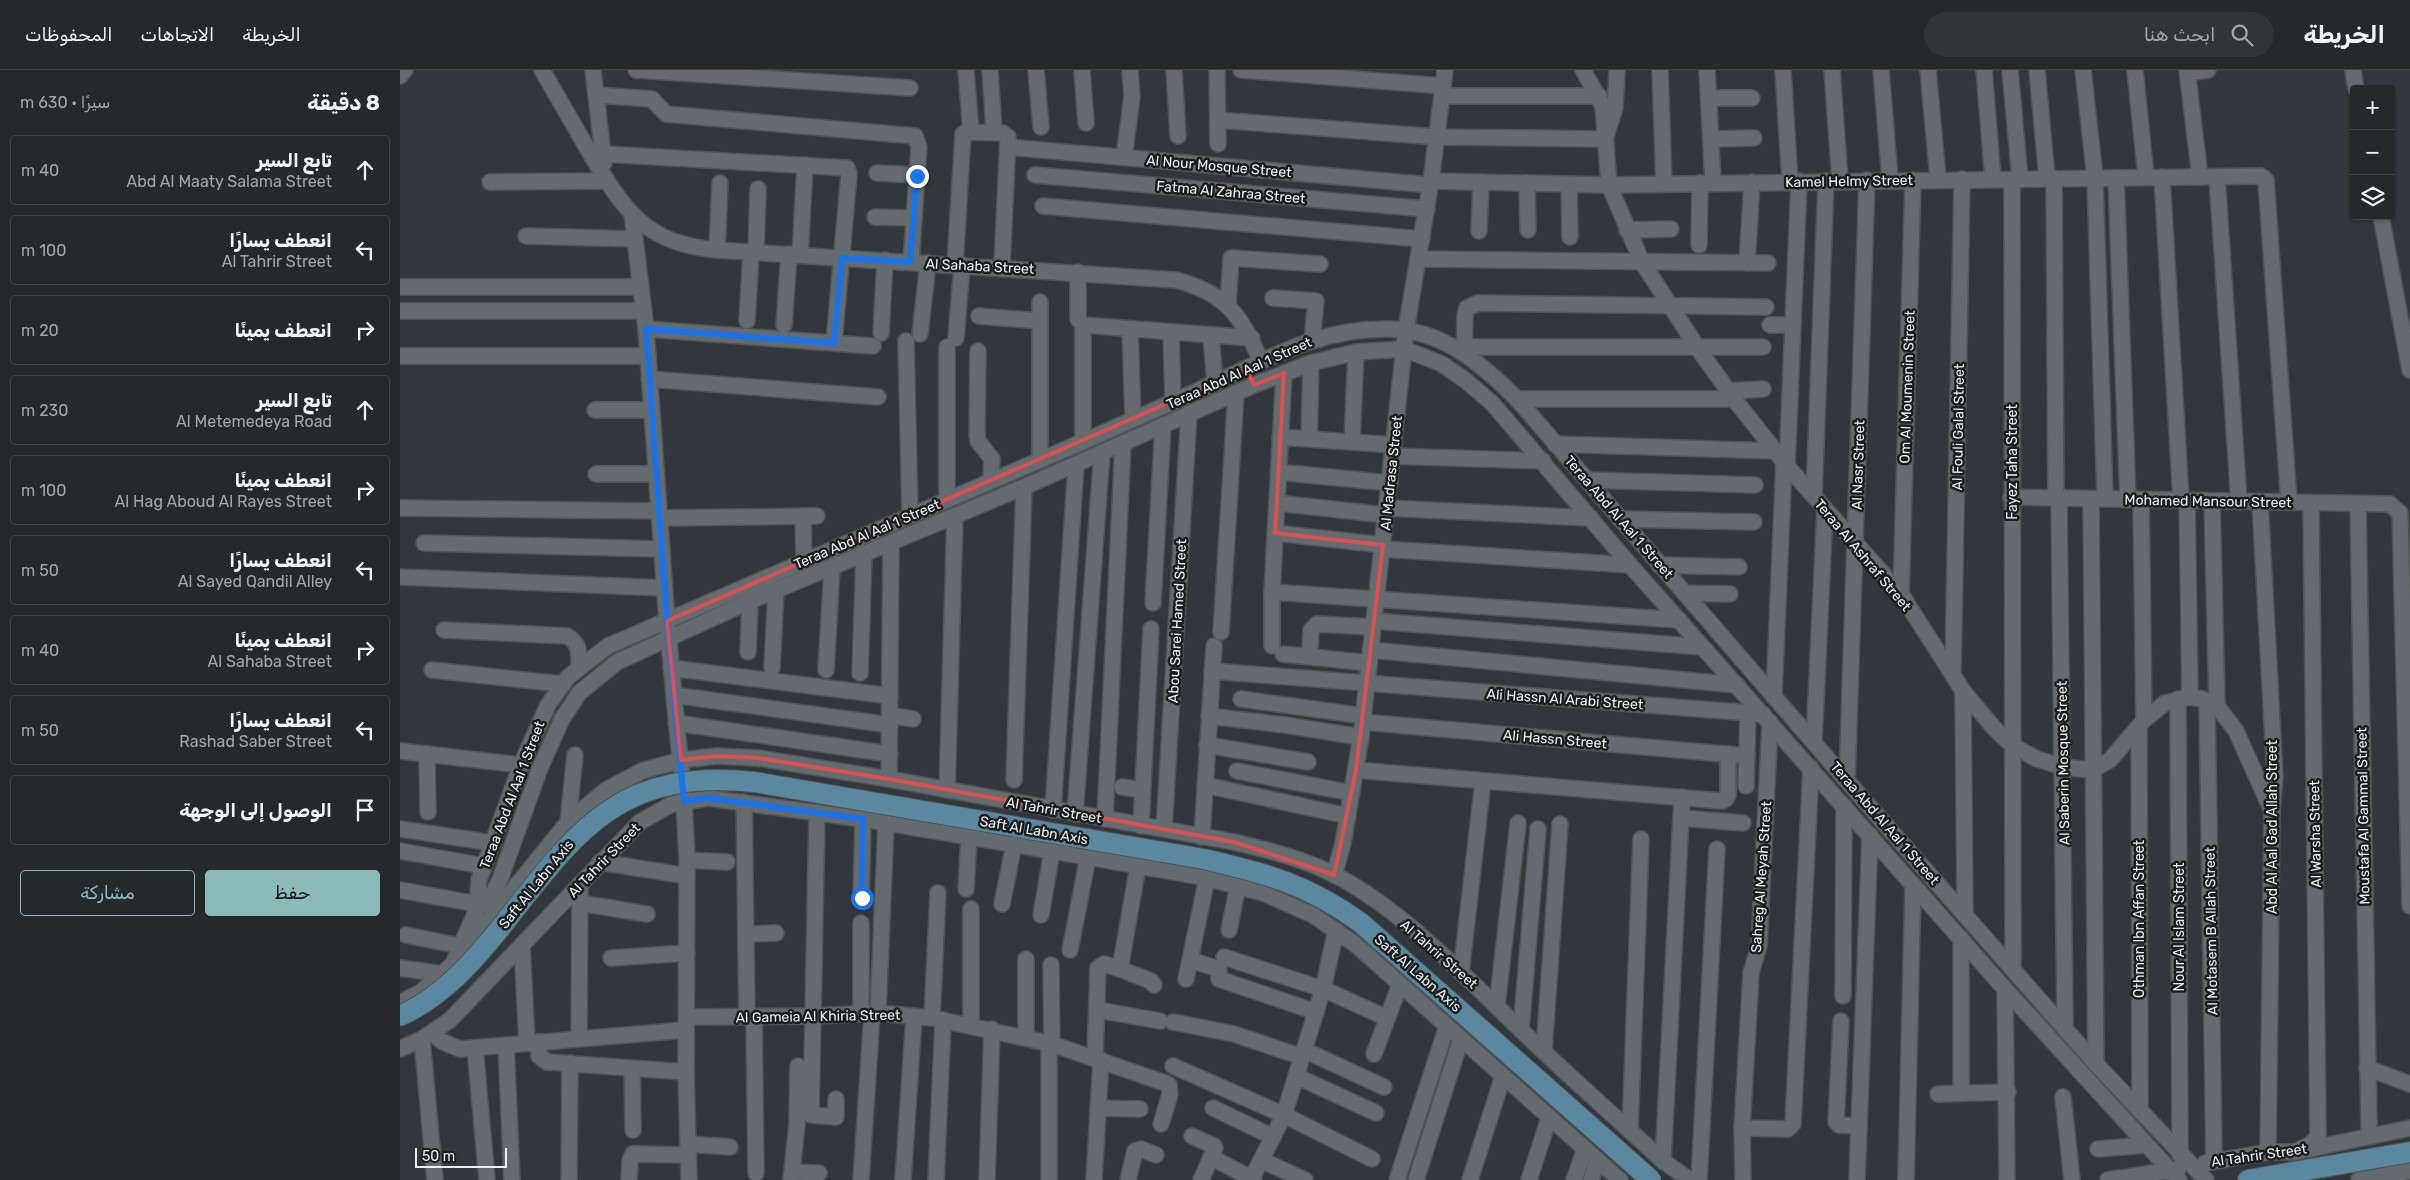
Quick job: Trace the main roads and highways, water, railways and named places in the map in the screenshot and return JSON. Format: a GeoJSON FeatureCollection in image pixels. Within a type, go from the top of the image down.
{"type":"FeatureCollection","features":[{"type":"Feature","properties":{"kind":"main road","name":"Saft Al Labn Axis"},"geometry":{"type":"LineString","coordinates":[[400,1016],[439,993],[462,973],[579,832],[603,813],[631,798],[660,786],[691,780],[722,779],[754,782],[1204,859],[1258,872],[1312,892],[1361,923],[1651,1180]]}},
{"type":"Feature","properties":{"kind":"main road","name":"Saft Al Labn Axis"},"geometry":{"type":"LineString","coordinates":[[400,1024],[443,999],[467,978],[563,861],[584,838],[608,819],[634,804],[663,793],[716,786],[755,790],[1203,866],[1258,878],[1284,888],[1334,914],[1357,930],[1639,1180]]}},
{"type":"Feature","properties":{"kind":"main road"},"geometry":{"type":"LineString","coordinates":[[2248,1180],[2410,1152]]}},
{"type":"Feature","properties":{"kind":"main road"},"geometry":{"type":"LineString","coordinates":[[2295,1180],[2410,1160]]}}]}
